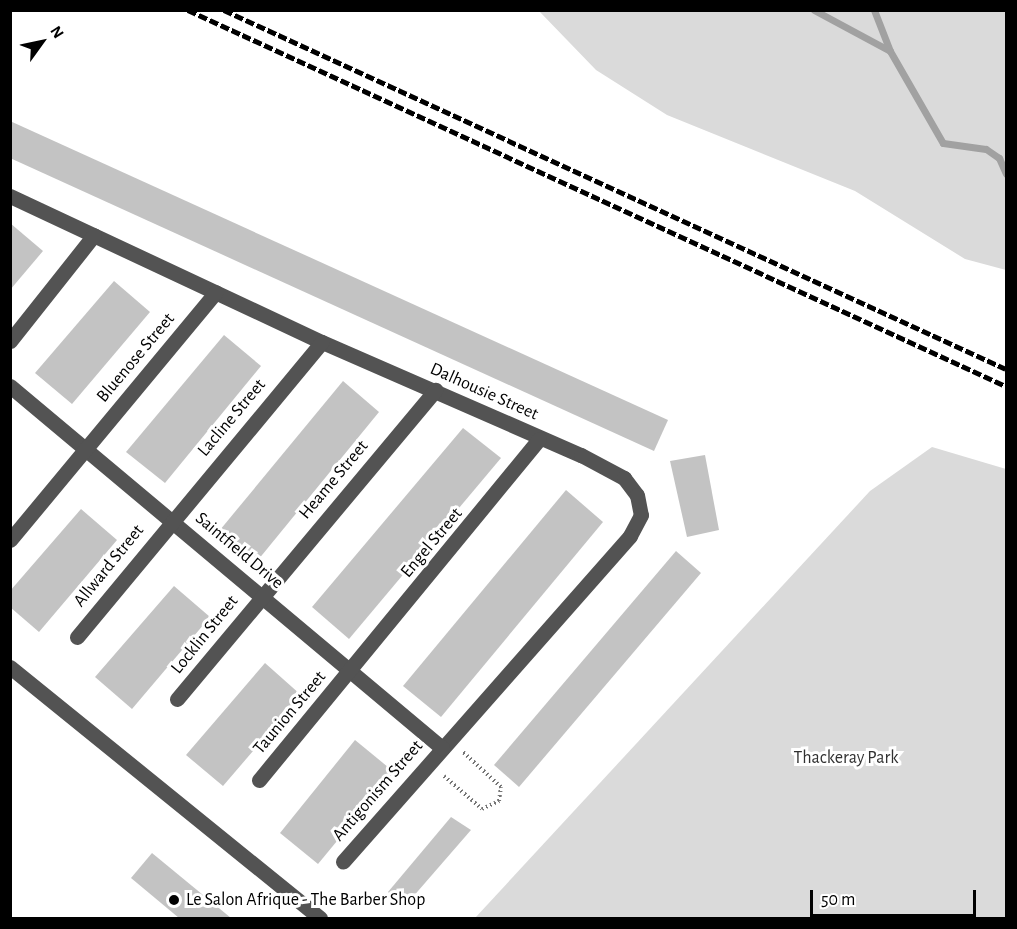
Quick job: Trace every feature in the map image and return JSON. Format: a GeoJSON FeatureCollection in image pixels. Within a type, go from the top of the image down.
{"type":"FeatureCollection","features":[{"type":"Feature","properties":{"kind":"street","name":"Dalhousie Street"},"geometry":{"type":"LineString","coordinates":[[10,196],[322,342],[435,390],[624,478],[637,495],[641,515],[630,536],[442,748]]}},
{"type":"Feature","properties":{"kind":"street"},"geometry":{"type":"LineString","coordinates":[[10,341],[94,235]]}},
{"type":"Feature","properties":{"kind":"street","name":"Bluenose Street"},"geometry":{"type":"LineString","coordinates":[[10,540],[216,292]]}},
{"type":"Feature","properties":{"kind":"street","name":"Lacline Street"},"geometry":{"type":"LineString","coordinates":[[172,520],[322,342]]}},
{"type":"Feature","properties":{"kind":"street","name":"Saintfield Drive"},"geometry":{"type":"LineString","coordinates":[[10,386],[442,748]]}},
{"type":"Feature","properties":{"kind":"street","name":"Heame Street"},"geometry":{"type":"LineString","coordinates":[[262,596],[435,390]]}},
{"type":"Feature","properties":{"kind":"street","name":"Engel Street"},"geometry":{"type":"LineString","coordinates":[[351,670],[539,439]]}},
{"type":"Feature","properties":{"kind":"street","name":"Allward Street"},"geometry":{"type":"LineString","coordinates":[[77,637],[172,520]]}},
{"type":"Feature","properties":{"kind":"street","name":"Locklin Street"},"geometry":{"type":"LineString","coordinates":[[177,699],[262,596]]}},
{"type":"Feature","properties":{"kind":"street"},"geometry":{"type":"LineString","coordinates":[[10,667],[320,918]]}},
{"type":"Feature","properties":{"kind":"street","name":"Taunion Street"},"geometry":{"type":"LineString","coordinates":[[259,780],[351,670]]}},
{"type":"Feature","properties":{"kind":"street","name":"Antigonism Street"},"geometry":{"type":"LineString","coordinates":[[343,861],[442,748]]}},
{"type":"Feature","properties":{"kind":"path"},"geometry":{"type":"LineString","coordinates":[[444,776],[483,809],[499,801],[501,787],[464,752]]}},
{"type":"Feature","properties":{"kind":"green space"},"geometry":{"type":"Polygon","coordinates":[[[539,11],[1006,11],[1006,270],[965,259],[855,191],[667,115],[596,70],[539,11]]]}},
{"type":"Feature","properties":{"kind":"green space","name":"Thackeray Park"},"geometry":{"type":"Polygon","coordinates":[[[932,447],[1006,469],[1006,918],[475,918],[870,491],[932,447]]]}},
{"type":"Feature","properties":{"kind":"building"},"geometry":{"type":"Polygon","coordinates":[[[10,121],[668,420],[654,451],[10,158],[10,121]]]}},
{"type":"Feature","properties":{"kind":"building"},"geometry":{"type":"Polygon","coordinates":[[[10,223],[43,251],[10,290],[10,223]]]}},
{"type":"Feature","properties":{"kind":"building"},"geometry":{"type":"Polygon","coordinates":[[[114,281],[150,312],[72,404],[35,373],[114,281]]]}},
{"type":"Feature","properties":{"kind":"building"},"geometry":{"type":"Polygon","coordinates":[[[224,335],[261,366],[165,483],[126,452],[224,335]]]}},
{"type":"Feature","properties":{"kind":"building"},"geometry":{"type":"Polygon","coordinates":[[[343,381],[379,412],[258,560],[220,530],[343,381]]]}},
{"type":"Feature","properties":{"kind":"building"},"geometry":{"type":"Polygon","coordinates":[[[463,428],[501,458],[349,639],[312,607],[463,428]]]}},
{"type":"Feature","properties":{"kind":"building"},"geometry":{"type":"Polygon","coordinates":[[[705,455],[719,530],[687,537],[670,461],[705,455]]]}},
{"type":"Feature","properties":{"kind":"building"},"geometry":{"type":"Polygon","coordinates":[[[566,490],[603,522],[441,717],[403,686],[566,490]]]}},
{"type":"Feature","properties":{"kind":"building"},"geometry":{"type":"Polygon","coordinates":[[[81,509],[117,540],[39,632],[10,607],[10,591],[81,509]]]}},
{"type":"Feature","properties":{"kind":"building"},"geometry":{"type":"Polygon","coordinates":[[[676,551],[701,573],[519,787],[494,765],[676,551]]]}},
{"type":"Feature","properties":{"kind":"building"},"geometry":{"type":"Polygon","coordinates":[[[174,586],[210,617],[132,709],[95,677],[174,586]]]}},
{"type":"Feature","properties":{"kind":"building"},"geometry":{"type":"Polygon","coordinates":[[[265,663],[301,695],[223,786],[186,755],[265,663]]]}},
{"type":"Feature","properties":{"kind":"building"},"geometry":{"type":"Polygon","coordinates":[[[355,740],[394,772],[318,864],[280,833],[355,740]]]}},
{"type":"Feature","properties":{"kind":"building"},"geometry":{"type":"Polygon","coordinates":[[[451,817],[471,830],[405,906],[388,892],[451,817]]]}},
{"type":"Feature","properties":{"kind":"building"},"geometry":{"type":"Polygon","coordinates":[[[152,853],[231,918],[179,918],[131,878],[152,853]]]}},
{"type":"Feature","properties":{"kind":"waterway"},"geometry":{"type":"LineString","coordinates":[[814,10],[890,51],[943,143],[986,149],[999,158],[1006,174]]}},
{"type":"Feature","properties":{"kind":"waterway"},"geometry":{"type":"LineString","coordinates":[[874,10],[890,51]]}},
{"type":"Feature","properties":{"kind":"railway"},"geometry":{"type":"LineString","coordinates":[[188,10],[1006,386]]}},
{"type":"Feature","properties":{"kind":"railway"},"geometry":{"type":"LineString","coordinates":[[224,10],[1006,369]]}},
{"type":"Feature","properties":{"kind":"place","name":"Le Salon Afrique - The Barber Shop"},"geometry":{"type":"Point","coordinates":[174,900]}}]}
